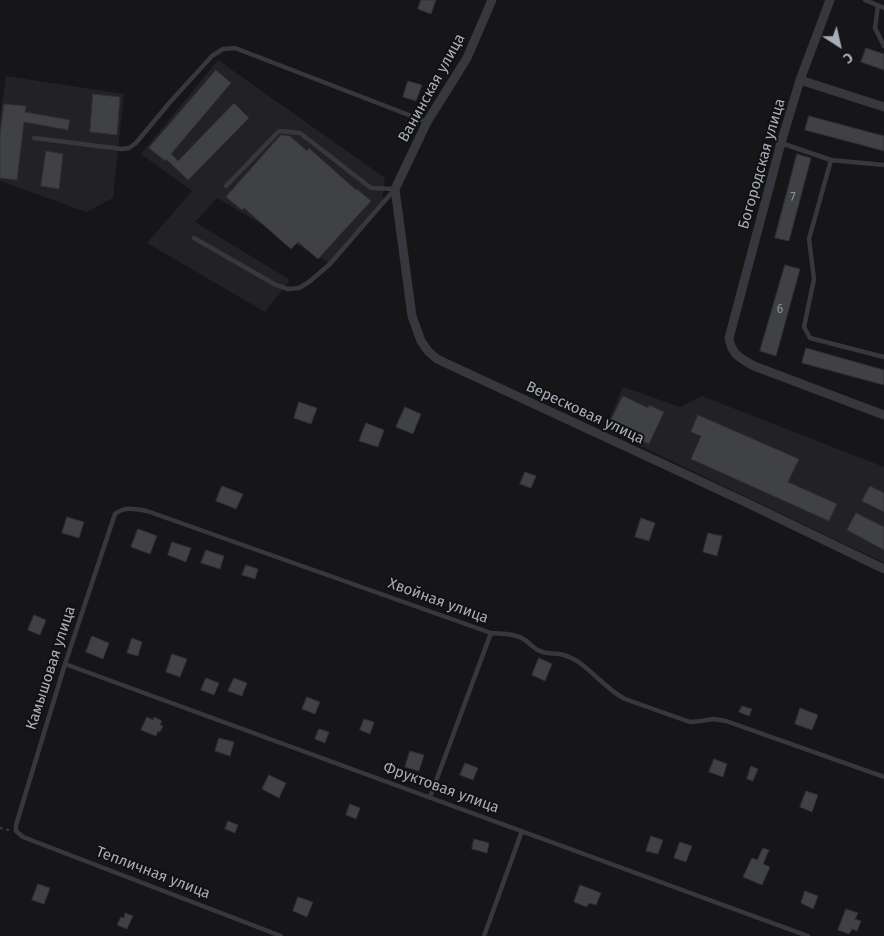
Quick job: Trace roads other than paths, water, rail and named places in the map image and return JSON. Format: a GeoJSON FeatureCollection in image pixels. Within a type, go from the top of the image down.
{"type":"FeatureCollection","features":[{"type":"Feature","properties":{"kind":"street","name":"Ванинская улица"},"geometry":{"type":"LineString","coordinates":[[395,189],[427,122],[467,58],[492,0]]}},
{"type":"Feature","properties":{"kind":"street","name":"Богородская улица"},"geometry":{"type":"LineString","coordinates":[[830,0],[800,80],[728,338],[731,349],[740,358],[754,366],[884,415]]}},
{"type":"Feature","properties":{"kind":"street"},"geometry":{"type":"LineString","coordinates":[[800,80],[884,107]]}},
{"type":"Feature","properties":{"kind":"street","name":"Вересковая улица"},"geometry":{"type":"LineString","coordinates":[[395,189],[412,316],[420,341],[428,352],[437,359],[884,568]]}},
{"type":"Feature","properties":{"kind":"lane"},"geometry":{"type":"LineString","coordinates":[[865,0],[884,8]]}},
{"type":"Feature","properties":{"kind":"lane"},"geometry":{"type":"LineString","coordinates":[[878,6],[874,28],[884,46]]}},
{"type":"Feature","properties":{"kind":"lane"},"geometry":{"type":"LineString","coordinates":[[34,138],[122,149],[129,148],[136,143],[212,56],[223,49],[235,48],[427,122]]}},
{"type":"Feature","properties":{"kind":"lane"},"geometry":{"type":"LineString","coordinates":[[226,186],[279,130],[300,133],[371,188],[395,189]]}},
{"type":"Feature","properties":{"kind":"lane"},"geometry":{"type":"LineString","coordinates":[[781,143],[831,160],[884,165]]}},
{"type":"Feature","properties":{"kind":"lane"},"geometry":{"type":"LineString","coordinates":[[831,160],[809,239],[814,279],[804,327],[810,338],[884,358]]}},
{"type":"Feature","properties":{"kind":"lane"},"geometry":{"type":"LineString","coordinates":[[194,238],[276,285],[288,289],[299,288],[330,264],[395,189]]}},
{"type":"Feature","properties":{"kind":"lane","name":"Хвойная улица"},"geometry":{"type":"LineString","coordinates":[[115,514],[126,508],[147,511],[491,634],[518,636],[526,640],[537,650],[566,656],[580,663],[625,699],[690,722],[713,719],[726,720],[884,777]]}},
{"type":"Feature","properties":{"kind":"lane","name":"Камышовая улица"},"geometry":{"type":"LineString","coordinates":[[16,832],[16,825],[65,664],[115,514]]}},
{"type":"Feature","properties":{"kind":"lane"},"geometry":{"type":"LineString","coordinates":[[430,797],[491,634]]}},
{"type":"Feature","properties":{"kind":"lane","name":"Фруктовая улица"},"geometry":{"type":"LineString","coordinates":[[65,664],[808,936]]}},
{"type":"Feature","properties":{"kind":"lane"},"geometry":{"type":"LineString","coordinates":[[484,936],[522,831]]}},
{"type":"Feature","properties":{"kind":"lane","name":"Тепличная улица"},"geometry":{"type":"LineString","coordinates":[[16,832],[23,837],[281,936]]}}]}
